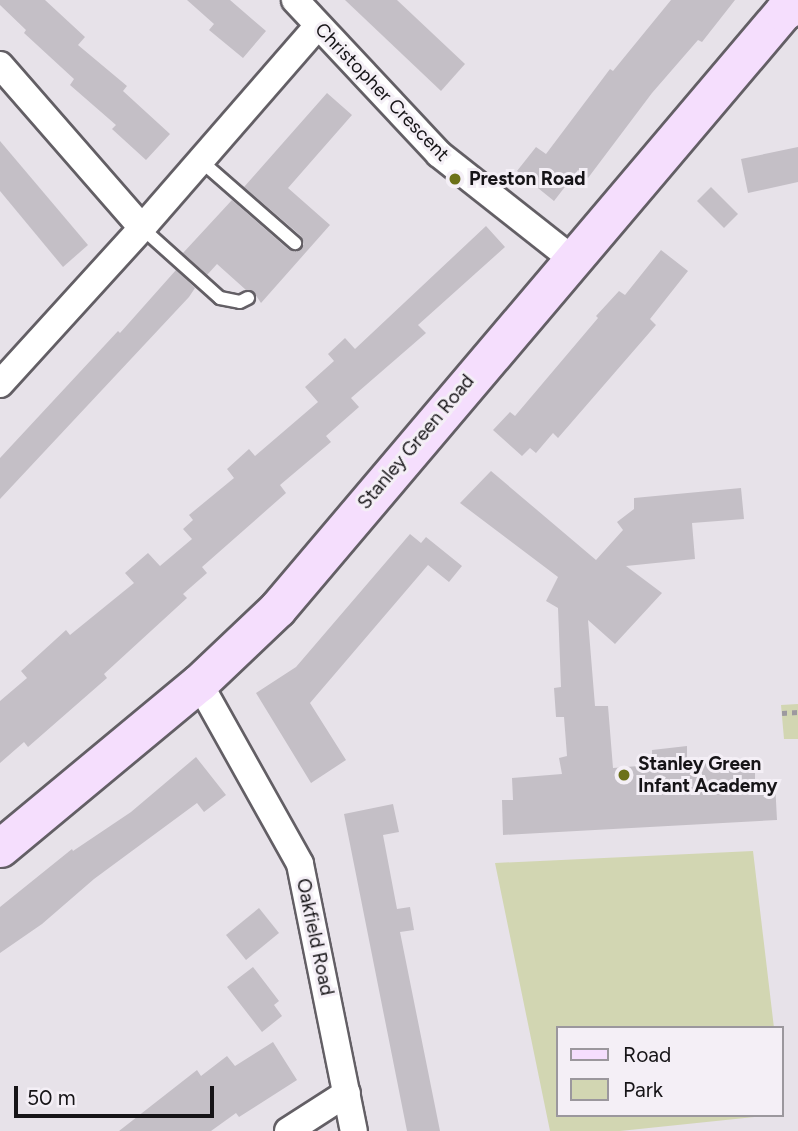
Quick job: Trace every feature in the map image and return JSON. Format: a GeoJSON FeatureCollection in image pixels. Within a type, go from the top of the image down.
{"type":"FeatureCollection","features":[{"type":"Feature","properties":{"kind":"street","name":"Christopher Crescent"},"geometry":{"type":"LineString","coordinates":[[295,0],[317,27],[439,154],[572,259]]}},
{"type":"Feature","properties":{"kind":"street","name":"Stanley Green Road"},"geometry":{"type":"LineString","coordinates":[[0,848],[199,683],[277,608],[783,12],[798,3]]}},
{"type":"Feature","properties":{"kind":"street"},"geometry":{"type":"LineString","coordinates":[[0,384],[142,228],[317,27]]}},
{"type":"Feature","properties":{"kind":"street"},"geometry":{"type":"LineString","coordinates":[[0,65],[142,228]]}},
{"type":"Feature","properties":{"kind":"street","name":"Oakfield Road"},"geometry":{"type":"LineString","coordinates":[[199,683],[300,863],[354,1131]]}},
{"type":"Feature","properties":{"kind":"street"},"geometry":{"type":"LineString","coordinates":[[288,1131],[347,1093]]}},
{"type":"Feature","properties":{"kind":"lane"},"geometry":{"type":"LineString","coordinates":[[201,160],[295,243]]}},
{"type":"Feature","properties":{"kind":"lane"},"geometry":{"type":"LineString","coordinates":[[142,228],[220,298],[240,302],[248,298]]}},
{"type":"Feature","properties":{"kind":"path"},"geometry":{"type":"LineString","coordinates":[[782,713],[798,712]]}},
{"type":"Feature","properties":{"kind":"green space"},"geometry":{"type":"Polygon","coordinates":[[[798,704],[798,739],[784,739],[781,705],[798,704]]]}},
{"type":"Feature","properties":{"kind":"green space"},"geometry":{"type":"Polygon","coordinates":[[[753,851],[774,1026],[556,1026],[556,1117],[754,1117],[620,1131],[550,1131],[495,863],[753,851]]]}},
{"type":"Feature","properties":{"kind":"building"},"geometry":{"type":"Polygon","coordinates":[[[0,0],[45,0],[85,37],[78,45],[127,86],[123,91],[170,134],[146,160],[112,129],[116,125],[70,85],[74,79],[24,33],[26,30],[0,5],[0,0]]]}},
{"type":"Feature","properties":{"kind":"building"},"geometry":{"type":"Polygon","coordinates":[[[187,0],[230,0],[266,31],[243,58],[209,30],[214,24],[187,0]]]}},
{"type":"Feature","properties":{"kind":"building"},"geometry":{"type":"Polygon","coordinates":[[[345,0],[397,0],[465,64],[441,91],[345,0]]]}},
{"type":"Feature","properties":{"kind":"building"},"geometry":{"type":"Polygon","coordinates":[[[671,0],[735,0],[702,42],[698,40],[652,93],[588,178],[578,170],[554,201],[517,171],[536,147],[546,154],[610,69],[613,71],[671,0]]]}},
{"type":"Feature","properties":{"kind":"building"},"geometry":{"type":"Polygon","coordinates":[[[327,93],[352,115],[288,188],[330,225],[261,303],[253,291],[246,290],[217,264],[207,275],[183,253],[232,200],[289,250],[301,249],[304,244],[301,236],[244,187],[327,93]]]}},
{"type":"Feature","properties":{"kind":"building"},"geometry":{"type":"Polygon","coordinates":[[[0,141],[88,245],[63,267],[0,191],[0,141]]]}},
{"type":"Feature","properties":{"kind":"building"},"geometry":{"type":"Polygon","coordinates":[[[798,147],[798,182],[748,193],[741,159],[798,147]]]}},
{"type":"Feature","properties":{"kind":"building"},"geometry":{"type":"Polygon","coordinates":[[[711,187],[738,214],[724,228],[697,201],[711,187]]]}},
{"type":"Feature","properties":{"kind":"building"},"geometry":{"type":"Polygon","coordinates":[[[486,226],[505,247],[418,325],[426,333],[351,398],[359,407],[326,436],[331,442],[280,485],[286,493],[202,567],[207,573],[183,594],[187,598],[104,674],[107,678],[28,747],[24,742],[0,763],[0,701],[27,678],[21,671],[66,630],[70,635],[134,583],[125,573],[148,553],[160,566],[192,539],[183,529],[193,520],[189,515],[234,478],[227,469],[249,449],[255,456],[318,402],[305,387],[334,361],[328,354],[345,338],[355,349],[486,226]]]}},
{"type":"Feature","properties":{"kind":"building"},"geometry":{"type":"Polygon","coordinates":[[[661,250],[688,271],[650,319],[656,325],[558,438],[553,433],[536,453],[530,448],[522,456],[493,430],[510,412],[515,416],[598,318],[596,316],[619,291],[625,295],[661,250]]]}},
{"type":"Feature","properties":{"kind":"building"},"geometry":{"type":"Polygon","coordinates":[[[176,270],[195,288],[189,297],[0,499],[0,458],[118,331],[120,333],[176,270]]]}},
{"type":"Feature","properties":{"kind":"building"},"geometry":{"type":"Polygon","coordinates":[[[491,471],[596,560],[623,530],[617,522],[634,509],[634,498],[741,488],[744,519],[692,523],[695,559],[626,566],[662,593],[615,644],[588,620],[595,706],[608,706],[613,768],[652,765],[652,750],[687,746],[687,765],[755,758],[755,783],[775,782],[777,820],[503,835],[502,800],[513,800],[512,778],[562,774],[559,758],[567,756],[564,717],[556,717],[554,688],[561,687],[558,608],[546,601],[558,577],[460,503],[491,471]]]}},
{"type":"Feature","properties":{"kind":"building"},"geometry":{"type":"Polygon","coordinates":[[[410,534],[421,543],[426,537],[462,566],[449,582],[428,565],[310,703],[346,760],[311,783],[256,693],[296,667],[410,534]]]}},
{"type":"Feature","properties":{"kind":"building"},"geometry":{"type":"Polygon","coordinates":[[[196,757],[226,795],[204,812],[197,803],[94,879],[42,924],[0,953],[0,907],[72,849],[73,851],[131,812],[196,757]]]}},
{"type":"Feature","properties":{"kind":"building"},"geometry":{"type":"Polygon","coordinates":[[[393,804],[399,832],[383,835],[397,909],[410,907],[414,930],[400,932],[440,1131],[407,1131],[344,814],[393,804]]]}},
{"type":"Feature","properties":{"kind":"building"},"geometry":{"type":"Polygon","coordinates":[[[259,908],[279,933],[246,960],[226,935],[259,908]]]}},
{"type":"Feature","properties":{"kind":"building"},"geometry":{"type":"Polygon","coordinates":[[[253,967],[279,1001],[274,1005],[282,1016],[262,1032],[227,987],[253,967]]]}},
{"type":"Feature","properties":{"kind":"building"},"geometry":{"type":"Polygon","coordinates":[[[273,1042],[297,1080],[239,1117],[236,1113],[211,1131],[119,1131],[197,1070],[201,1076],[227,1056],[235,1066],[273,1042]]]}},
{"type":"Feature","properties":{"kind":"place","name":"Preston Road"},"geometry":{"type":"Point","coordinates":[455,179]}},
{"type":"Feature","properties":{"kind":"place","name":"Stanley Green Infant Academy"},"geometry":{"type":"Point","coordinates":[624,775]}}]}
